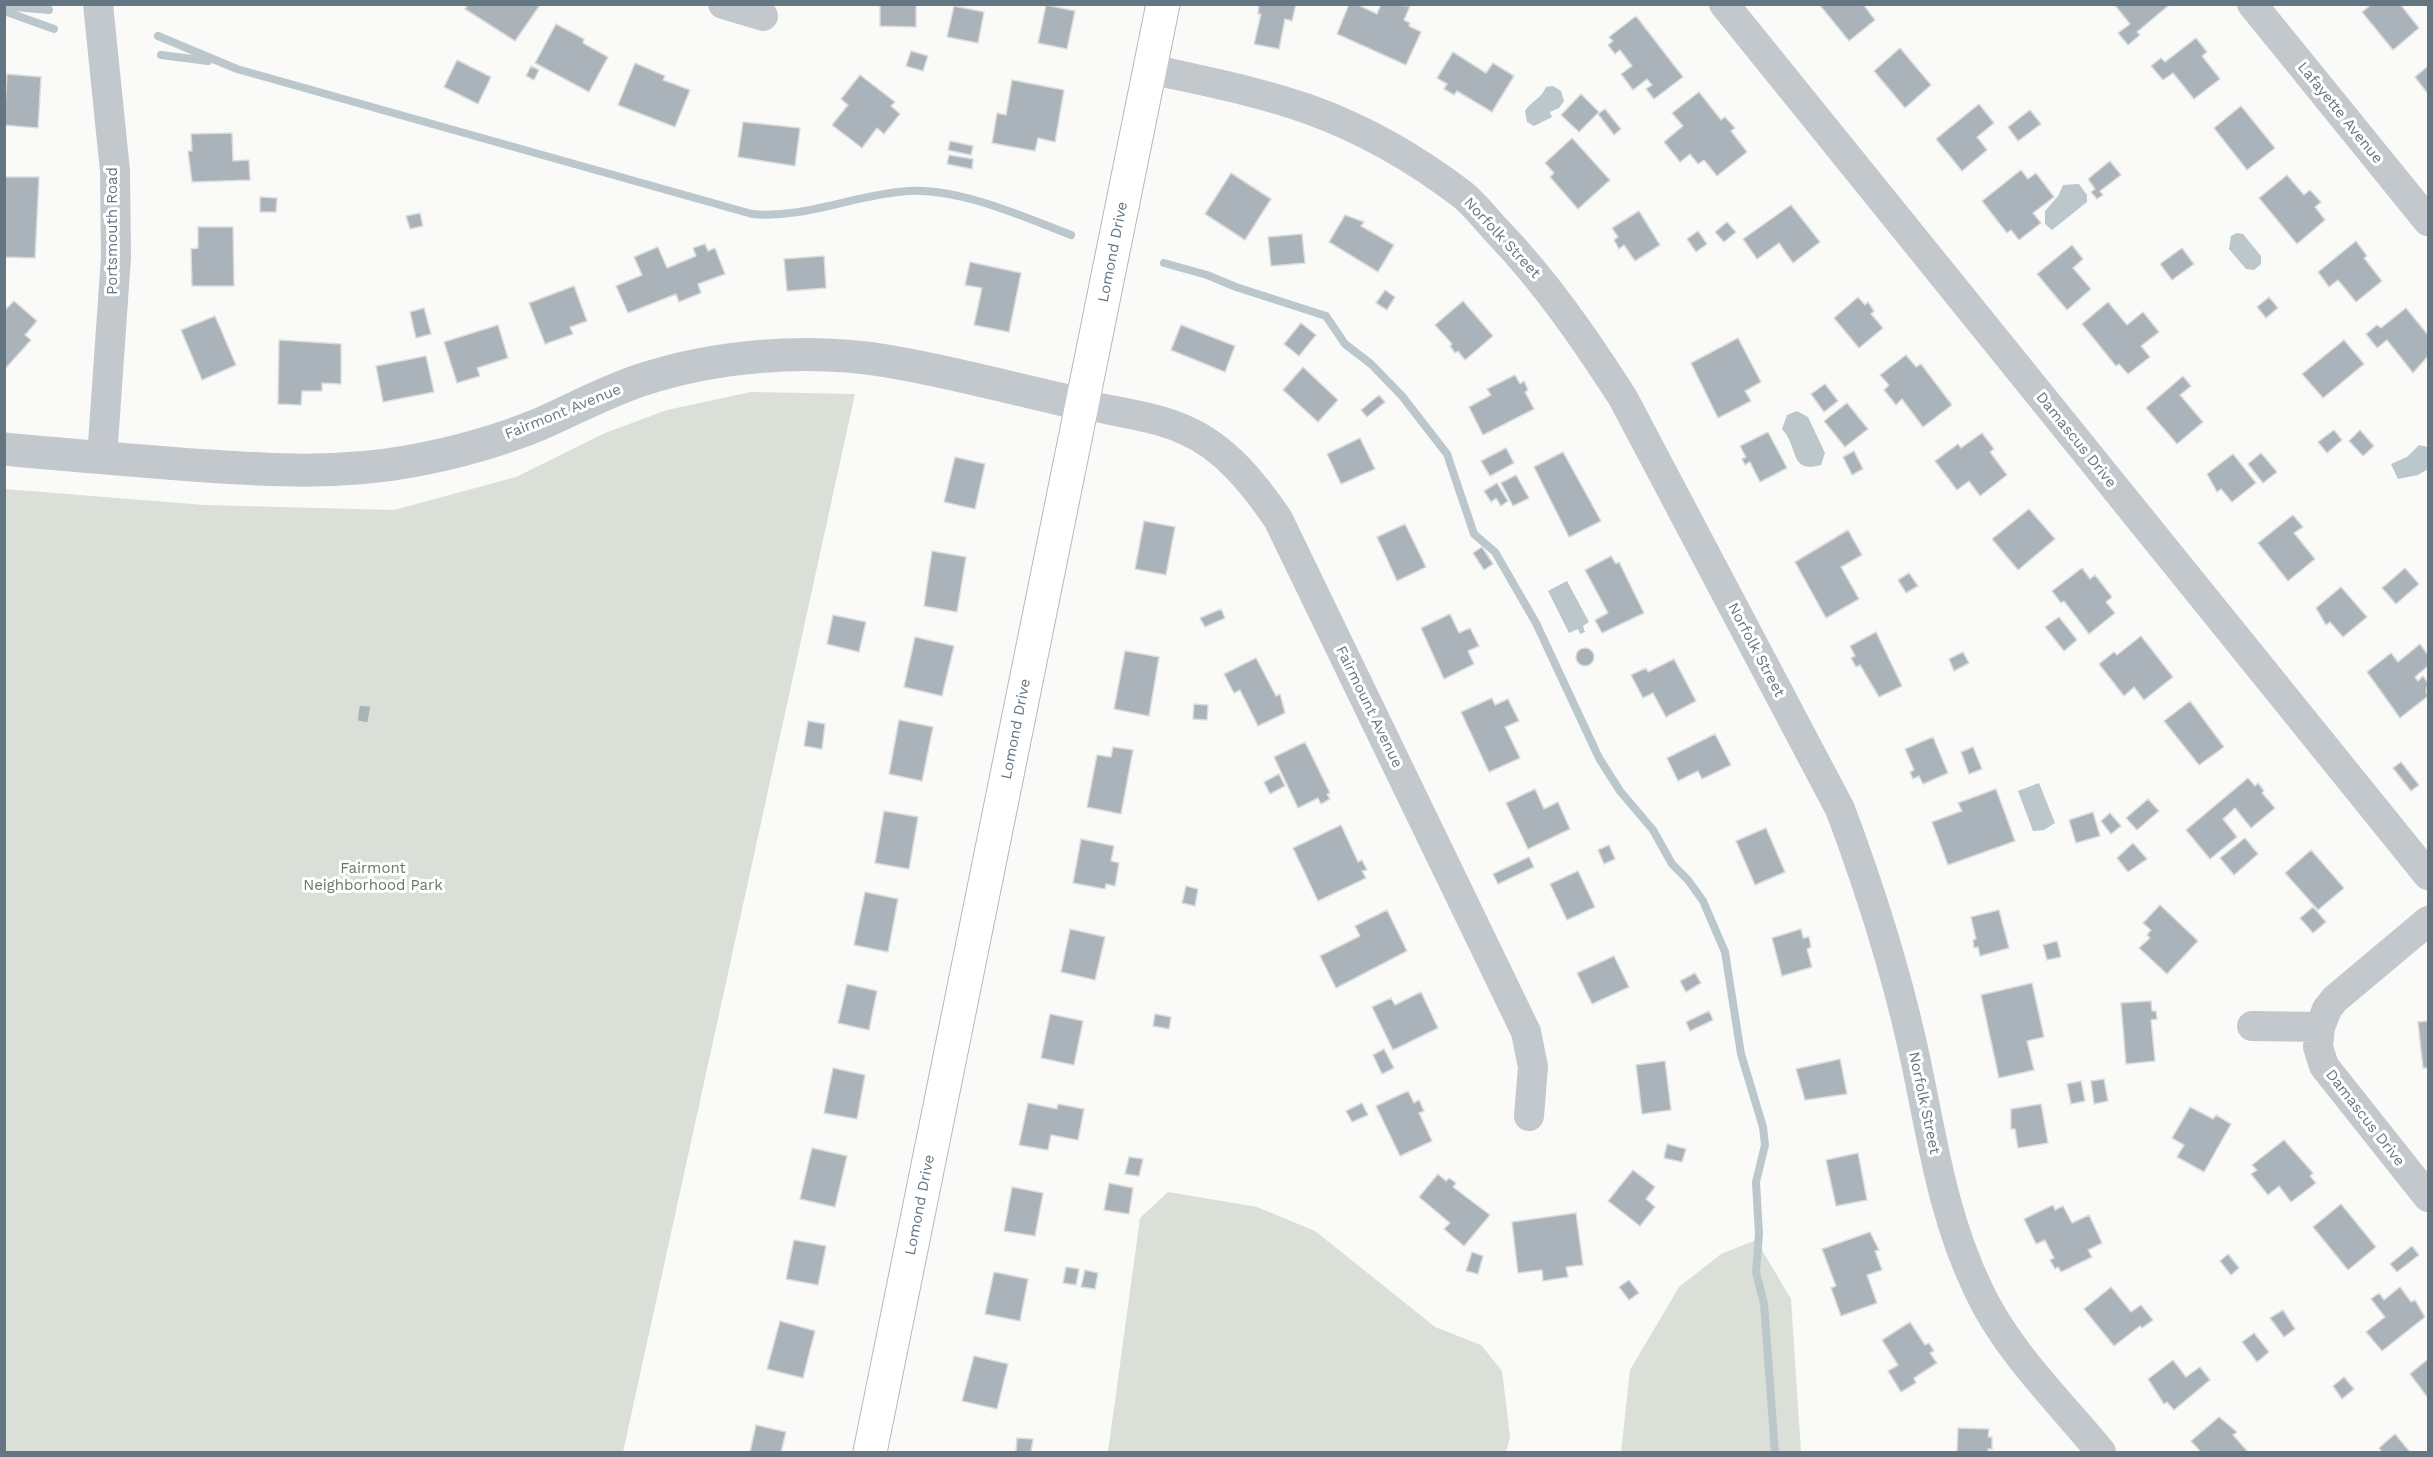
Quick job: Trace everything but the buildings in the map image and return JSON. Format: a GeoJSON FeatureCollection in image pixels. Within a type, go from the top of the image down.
{"type":"FeatureCollection","features":[{"type":"Feature","properties":{"kind":"main road","name":"Lomond Drive"},"geometry":{"type":"LineString","coordinates":[[870,1452],[1163,4]]}},
{"type":"Feature","properties":{"kind":"street","name":"Portsmouth Road"},"geometry":{"type":"LineString","coordinates":[[98,4],[115,171],[116,257],[102,458]]}},
{"type":"Feature","properties":{"kind":"street"},"geometry":{"type":"LineString","coordinates":[[723,4],[763,16]]}},
{"type":"Feature","properties":{"kind":"street","name":"Damascus Drive"},"geometry":{"type":"LineString","coordinates":[[1724,4],[2428,875]]}},
{"type":"Feature","properties":{"kind":"street","name":"Lafayette Avenue"},"geometry":{"type":"LineString","coordinates":[[2252,4],[2428,221]]}},
{"type":"Feature","properties":{"kind":"street","name":"Norfolk Street"},"geometry":{"type":"LineString","coordinates":[[1150,69],[1252,91],[1309,109],[1364,133],[1406,156],[1464,196],[1527,262],[1582,334],[1623,398],[1840,809],[1867,881],[1895,972],[1945,1206],[1958,1245],[1979,1292],[1999,1327],[2024,1360],[2101,1452]]}},
{"type":"Feature","properties":{"kind":"street","name":"Fairmont Avenue"},"geometry":{"type":"LineString","coordinates":[[4,449],[293,472],[346,470],[412,461],[477,446],[529,428],[597,396],[644,379],[710,364],[769,357],[840,356],[887,361],[1082,404]]}},
{"type":"Feature","properties":{"kind":"street","name":"Fairmount Avenue"},"geometry":{"type":"LineString","coordinates":[[1082,404],[1187,430],[1227,457],[1256,489],[1278,519],[1526,1032],[1533,1067],[1529,1116]]}},
{"type":"Feature","properties":{"kind":"street"},"geometry":{"type":"LineString","coordinates":[[2252,1026],[2320,1027],[2335,999],[2428,921]]}},
{"type":"Feature","properties":{"kind":"street","name":"Damascus Drive"},"geometry":{"type":"LineString","coordinates":[[2320,1027],[2319,1047],[2324,1066],[2428,1197]]}},
{"type":"Feature","properties":{"kind":"green space","name":"Fairmont Neighborhood Park"},"geometry":{"type":"Polygon","coordinates":[[[751,392],[855,394],[623,1452],[5,1452],[5,489],[204,505],[394,510],[516,477],[605,433],[667,410],[751,392]]]}},
{"type":"Feature","properties":{"kind":"green space"},"geometry":{"type":"Polygon","coordinates":[[[1168,1192],[1257,1207],[1315,1231],[1435,1327],[1481,1345],[1502,1371],[1510,1437],[1506,1452],[1108,1452],[1140,1218],[1168,1192]]]}},
{"type":"Feature","properties":{"kind":"green space"},"geometry":{"type":"Polygon","coordinates":[[[1756,1240],[1791,1299],[1801,1452],[1621,1452],[1630,1370],[1679,1287],[1721,1254],[1756,1240]]]}},
{"type":"Feature","properties":{"kind":"shaded area"},"geometry":{"type":"Polygon","coordinates":[[[1553,86],[1561,91],[1564,101],[1559,108],[1550,112],[1552,117],[1534,126],[1527,122],[1525,111],[1527,108],[1546,87],[1553,86]]]}},
{"type":"Feature","properties":{"kind":"shaded area"},"geometry":{"type":"Polygon","coordinates":[[[2079,184],[2087,195],[2087,202],[2052,230],[2045,224],[2045,211],[2058,196],[2063,185],[2079,184]]]}},
{"type":"Feature","properties":{"kind":"shaded area"},"geometry":{"type":"Polygon","coordinates":[[[2237,233],[2243,234],[2261,256],[2261,264],[2254,270],[2246,269],[2229,249],[2231,236],[2237,233]]]}},
{"type":"Feature","properties":{"kind":"shaded area"},"geometry":{"type":"Polygon","coordinates":[[[1797,411],[1808,417],[1825,453],[1821,465],[1811,467],[1799,462],[1782,429],[1787,415],[1797,411]]]}},
{"type":"Feature","properties":{"kind":"shaded area"},"geometry":{"type":"Polygon","coordinates":[[[2419,445],[2428,447],[2428,469],[2418,475],[2398,479],[2391,464],[2407,457],[2419,445]]]}},
{"type":"Feature","properties":{"kind":"shaded area"},"geometry":{"type":"Polygon","coordinates":[[[1567,581],[1589,622],[1583,626],[1585,632],[1580,634],[1578,629],[1569,633],[1548,591],[1567,581]]]}},
{"type":"Feature","properties":{"kind":"shaded area"},"geometry":{"type":"Polygon","coordinates":[[[2039,783],[2055,823],[2044,830],[2033,831],[2018,791],[2039,783]]]}},
{"type":"Feature","properties":{"kind":"waterway"},"geometry":{"type":"LineString","coordinates":[[4,6],[49,10]]}},
{"type":"Feature","properties":{"kind":"waterway"},"geometry":{"type":"LineString","coordinates":[[4,11],[54,29]]}},
{"type":"Feature","properties":{"kind":"waterway"},"geometry":{"type":"LineString","coordinates":[[158,36],[237,69],[752,214],[792,213],[889,193],[929,191],[992,205],[1071,235]]}},
{"type":"Feature","properties":{"kind":"waterway"},"geometry":{"type":"LineString","coordinates":[[161,55],[208,61]]}},
{"type":"Feature","properties":{"kind":"waterway"},"geometry":{"type":"LineString","coordinates":[[1164,263],[1207,275],[1236,287],[1326,316],[1345,344],[1371,364],[1402,396],[1447,454],[1474,534],[1495,552],[1536,623],[1599,758],[1620,791],[1653,830],[1672,864],[1688,880],[1703,901],[1725,952],[1741,1054],[1763,1127],[1765,1145],[1756,1182],[1759,1234],[1756,1272],[1764,1304],[1775,1452]]}}]}
